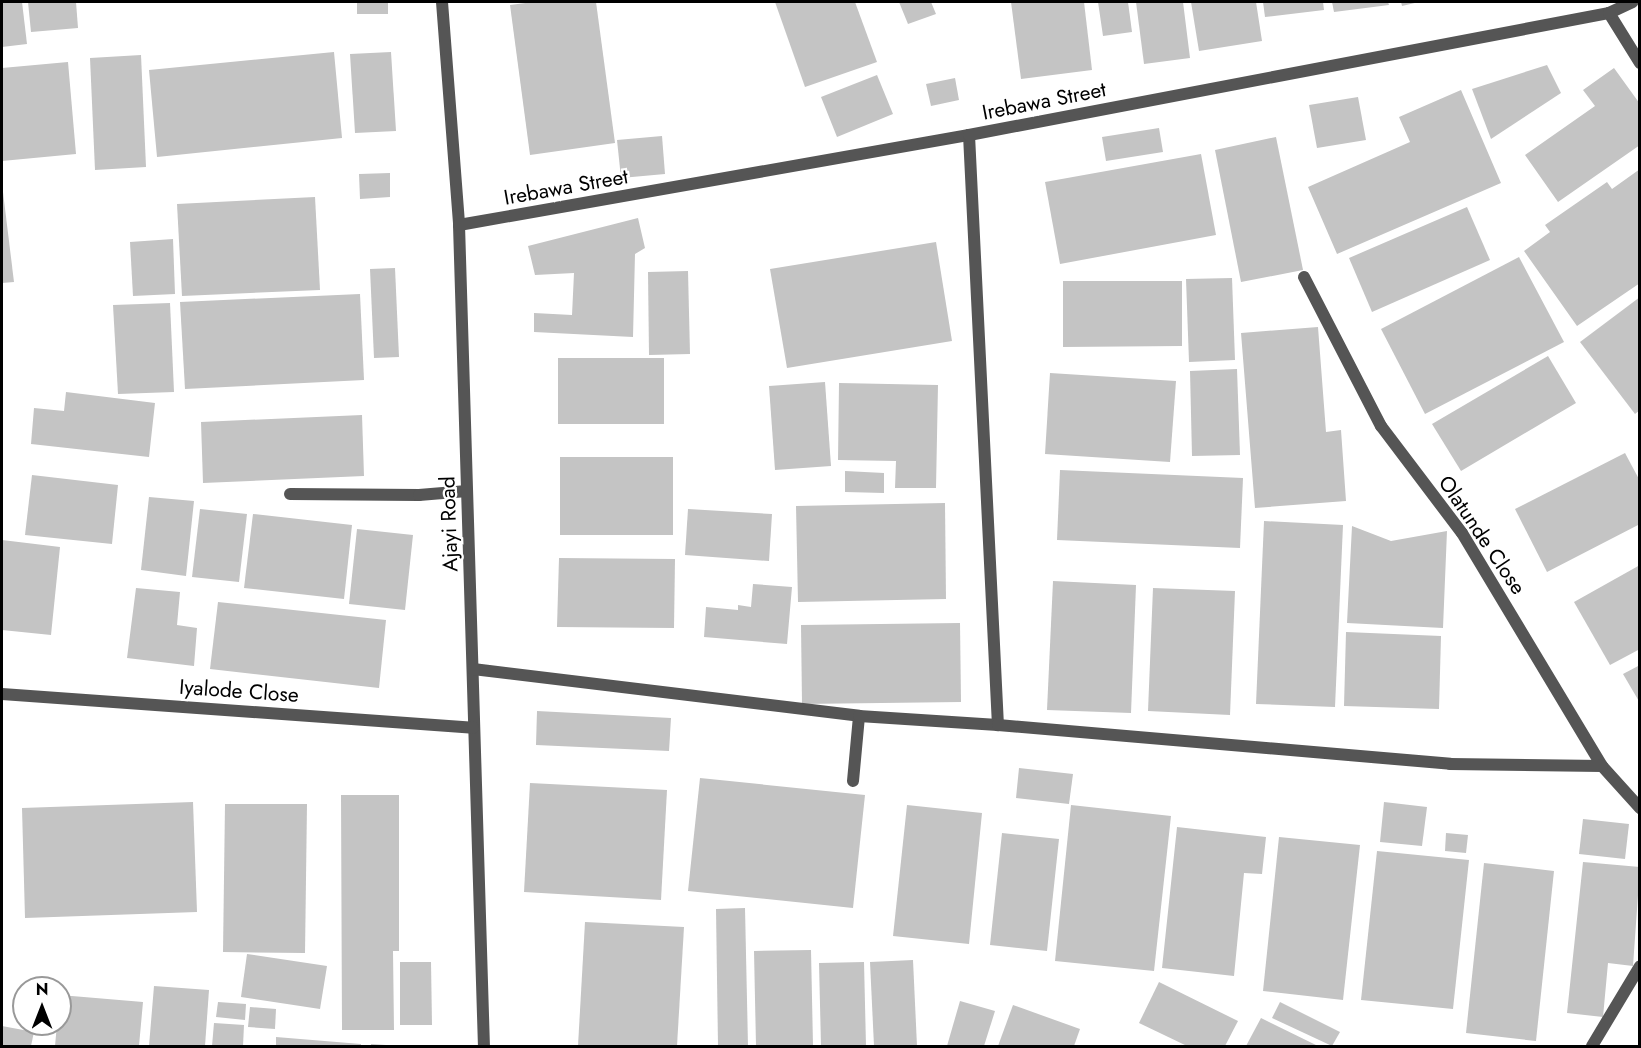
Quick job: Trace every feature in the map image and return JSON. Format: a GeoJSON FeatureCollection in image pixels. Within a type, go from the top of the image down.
{"type":"FeatureCollection","features":[{"type":"Feature","properties":{"kind":"street","name":"Ajayi Road"},"geometry":{"type":"LineString","coordinates":[[442,2],[459,225],[484,1047]]}},
{"type":"Feature","properties":{"kind":"street","name":"Irebawa Street"},"geometry":{"type":"LineString","coordinates":[[459,225],[969,135],[1610,13],[1633,2]]}},
{"type":"Feature","properties":{"kind":"street"},"geometry":{"type":"LineString","coordinates":[[1610,13],[1640,63]]}},
{"type":"Feature","properties":{"kind":"street"},"geometry":{"type":"LineString","coordinates":[[969,135],[998,725]]}},
{"type":"Feature","properties":{"kind":"street","name":"Olatunde Close"},"geometry":{"type":"LineString","coordinates":[[1304,277],[1381,426],[1462,533],[1602,766],[1640,808]]}},
{"type":"Feature","properties":{"kind":"street"},"geometry":{"type":"LineString","coordinates":[[290,494],[419,495],[467,491]]}},
{"type":"Feature","properties":{"kind":"street"},"geometry":{"type":"LineString","coordinates":[[473,669],[859,716],[998,725],[1450,764],[1602,766]]}},
{"type":"Feature","properties":{"kind":"street","name":"Iyalode Close"},"geometry":{"type":"LineString","coordinates":[[2,694],[473,728]]}},
{"type":"Feature","properties":{"kind":"street"},"geometry":{"type":"LineString","coordinates":[[853,781],[859,716]]}},
{"type":"Feature","properties":{"kind":"street"},"geometry":{"type":"LineString","coordinates":[[1592,1047],[1640,966]]}},
{"type":"Feature","properties":{"kind":"building"},"geometry":{"type":"Polygon","coordinates":[[[2,2],[22,2],[27,44],[2,47],[2,2]]]}},
{"type":"Feature","properties":{"kind":"building"},"geometry":{"type":"Polygon","coordinates":[[[28,2],[76,2],[78,28],[31,32],[28,2]]]}},
{"type":"Feature","properties":{"kind":"building"},"geometry":{"type":"Polygon","coordinates":[[[357,2],[388,2],[388,14],[357,14],[357,2]]]}},
{"type":"Feature","properties":{"kind":"building"},"geometry":{"type":"Polygon","coordinates":[[[533,2],[596,2],[615,143],[530,155],[510,5],[533,2]]]}},
{"type":"Feature","properties":{"kind":"building"},"geometry":{"type":"Polygon","coordinates":[[[775,2],[855,2],[877,62],[805,87],[775,2]]]}},
{"type":"Feature","properties":{"kind":"building"},"geometry":{"type":"Polygon","coordinates":[[[899,2],[931,2],[936,14],[908,24],[899,2]]]}},
{"type":"Feature","properties":{"kind":"building"},"geometry":{"type":"Polygon","coordinates":[[[1011,2],[1084,2],[1092,70],[1021,79],[1011,2]]]}},
{"type":"Feature","properties":{"kind":"building"},"geometry":{"type":"Polygon","coordinates":[[[1098,2],[1128,2],[1132,32],[1103,36],[1098,2]]]}},
{"type":"Feature","properties":{"kind":"building"},"geometry":{"type":"Polygon","coordinates":[[[1136,2],[1183,2],[1190,58],[1144,64],[1136,2]]]}},
{"type":"Feature","properties":{"kind":"building"},"geometry":{"type":"Polygon","coordinates":[[[1191,2],[1256,2],[1262,41],[1199,51],[1191,2]]]}},
{"type":"Feature","properties":{"kind":"building"},"geometry":{"type":"Polygon","coordinates":[[[1263,2],[1323,2],[1324,10],[1265,17],[1263,2]]]}},
{"type":"Feature","properties":{"kind":"building"},"geometry":{"type":"Polygon","coordinates":[[[1332,2],[1388,2],[1389,5],[1334,12],[1332,2]]]}},
{"type":"Feature","properties":{"kind":"building"},"geometry":{"type":"Polygon","coordinates":[[[1401,2],[1419,2],[1402,6],[1401,2]]]}},
{"type":"Feature","properties":{"kind":"building"},"geometry":{"type":"Polygon","coordinates":[[[334,52],[342,138],[157,157],[149,70],[334,52]]]}},
{"type":"Feature","properties":{"kind":"building"},"geometry":{"type":"Polygon","coordinates":[[[391,52],[396,131],[355,133],[350,54],[391,52]]]}},
{"type":"Feature","properties":{"kind":"building"},"geometry":{"type":"Polygon","coordinates":[[[141,55],[146,167],[95,170],[90,58],[141,55]]]}},
{"type":"Feature","properties":{"kind":"building"},"geometry":{"type":"Polygon","coordinates":[[[68,62],[76,154],[2,161],[2,68],[68,62]]]}},
{"type":"Feature","properties":{"kind":"building"},"geometry":{"type":"Polygon","coordinates":[[[1547,65],[1561,93],[1491,139],[1472,89],[1547,65]]]}},
{"type":"Feature","properties":{"kind":"building"},"geometry":{"type":"Polygon","coordinates":[[[1614,68],[1640,104],[1640,145],[1558,202],[1525,155],[1595,106],[1583,90],[1614,68]]]}},
{"type":"Feature","properties":{"kind":"building"},"geometry":{"type":"Polygon","coordinates":[[[877,75],[893,114],[837,137],[821,97],[877,75]]]}},
{"type":"Feature","properties":{"kind":"building"},"geometry":{"type":"Polygon","coordinates":[[[955,78],[959,100],[931,106],[926,84],[955,78]]]}},
{"type":"Feature","properties":{"kind":"building"},"geometry":{"type":"Polygon","coordinates":[[[1461,90],[1501,183],[1337,254],[1308,187],[1410,142],[1399,117],[1461,90]]]}},
{"type":"Feature","properties":{"kind":"building"},"geometry":{"type":"Polygon","coordinates":[[[1358,97],[1366,140],[1317,148],[1309,105],[1358,97]]]}},
{"type":"Feature","properties":{"kind":"building"},"geometry":{"type":"Polygon","coordinates":[[[1159,128],[1163,152],[1106,161],[1102,137],[1159,128]]]}},
{"type":"Feature","properties":{"kind":"building"},"geometry":{"type":"Polygon","coordinates":[[[662,136],[665,174],[621,178],[617,140],[662,136]]]}},
{"type":"Feature","properties":{"kind":"building"},"geometry":{"type":"Polygon","coordinates":[[[1276,137],[1303,270],[1241,282],[1215,150],[1276,137]]]}},
{"type":"Feature","properties":{"kind":"building"},"geometry":{"type":"Polygon","coordinates":[[[1201,154],[1216,235],[1060,264],[1045,182],[1201,154]]]}},
{"type":"Feature","properties":{"kind":"building"},"geometry":{"type":"Polygon","coordinates":[[[1640,169],[1640,283],[1577,326],[1524,251],[1550,232],[1545,225],[1607,182],[1612,189],[1640,169]]]}},
{"type":"Feature","properties":{"kind":"building"},"geometry":{"type":"Polygon","coordinates":[[[390,173],[390,197],[360,199],[359,174],[390,173]]]}},
{"type":"Feature","properties":{"kind":"building"},"geometry":{"type":"Polygon","coordinates":[[[2,184],[14,282],[2,283],[2,184]]]}},
{"type":"Feature","properties":{"kind":"building"},"geometry":{"type":"Polygon","coordinates":[[[315,197],[320,290],[182,296],[177,204],[315,197]]]}},
{"type":"Feature","properties":{"kind":"building"},"geometry":{"type":"Polygon","coordinates":[[[1467,207],[1490,260],[1372,312],[1349,258],[1467,207]]]}},
{"type":"Feature","properties":{"kind":"building"},"geometry":{"type":"Polygon","coordinates":[[[638,218],[645,248],[635,254],[633,337],[534,332],[534,313],[572,315],[574,273],[535,275],[528,246],[638,218]]]}},
{"type":"Feature","properties":{"kind":"building"},"geometry":{"type":"Polygon","coordinates":[[[173,239],[175,294],[133,296],[130,242],[173,239]]]}},
{"type":"Feature","properties":{"kind":"building"},"geometry":{"type":"Polygon","coordinates":[[[936,242],[952,341],[787,368],[770,269],[936,242]]]}},
{"type":"Feature","properties":{"kind":"building"},"geometry":{"type":"Polygon","coordinates":[[[1519,257],[1564,342],[1425,414],[1381,329],[1519,257]]]}},
{"type":"Feature","properties":{"kind":"building"},"geometry":{"type":"Polygon","coordinates":[[[395,268],[399,357],[374,358],[370,269],[395,268]]]}},
{"type":"Feature","properties":{"kind":"building"},"geometry":{"type":"Polygon","coordinates":[[[688,271],[690,354],[649,355],[648,272],[688,271]]]}},
{"type":"Feature","properties":{"kind":"building"},"geometry":{"type":"Polygon","coordinates":[[[1232,278],[1235,360],[1189,362],[1186,279],[1232,278]]]}},
{"type":"Feature","properties":{"kind":"building"},"geometry":{"type":"Polygon","coordinates":[[[1063,281],[1182,281],[1182,346],[1063,347],[1063,281]]]}},
{"type":"Feature","properties":{"kind":"building"},"geometry":{"type":"Polygon","coordinates":[[[360,294],[364,380],[185,389],[180,302],[360,294]]]}},
{"type":"Feature","properties":{"kind":"building"},"geometry":{"type":"Polygon","coordinates":[[[1640,297],[1640,410],[1635,414],[1580,342],[1640,297]]]}},
{"type":"Feature","properties":{"kind":"building"},"geometry":{"type":"Polygon","coordinates":[[[170,303],[174,392],[118,394],[113,305],[170,303]]]}},
{"type":"Feature","properties":{"kind":"building"},"geometry":{"type":"Polygon","coordinates":[[[1318,327],[1326,432],[1341,430],[1346,501],[1255,508],[1241,333],[1318,327]]]}},
{"type":"Feature","properties":{"kind":"building"},"geometry":{"type":"Polygon","coordinates":[[[1548,356],[1576,403],[1461,471],[1432,424],[1548,356]]]}},
{"type":"Feature","properties":{"kind":"building"},"geometry":{"type":"Polygon","coordinates":[[[558,358],[664,358],[664,424],[558,424],[558,358]]]}},
{"type":"Feature","properties":{"kind":"building"},"geometry":{"type":"Polygon","coordinates":[[[1237,369],[1240,455],[1192,456],[1190,371],[1237,369]]]}},
{"type":"Feature","properties":{"kind":"building"},"geometry":{"type":"Polygon","coordinates":[[[1050,373],[1176,381],[1170,462],[1045,454],[1050,373]]]}},
{"type":"Feature","properties":{"kind":"building"},"geometry":{"type":"Polygon","coordinates":[[[825,382],[831,466],[775,470],[769,386],[825,382]]]}},
{"type":"Feature","properties":{"kind":"building"},"geometry":{"type":"Polygon","coordinates":[[[839,383],[938,385],[936,488],[895,488],[896,461],[838,460],[839,383]]]}},
{"type":"Feature","properties":{"kind":"building"},"geometry":{"type":"Polygon","coordinates":[[[66,392],[155,403],[149,457],[31,444],[34,408],[64,411],[66,392]]]}},
{"type":"Feature","properties":{"kind":"building"},"geometry":{"type":"Polygon","coordinates":[[[362,415],[364,476],[203,483],[201,422],[362,415]]]}},
{"type":"Feature","properties":{"kind":"building"},"geometry":{"type":"Polygon","coordinates":[[[1625,453],[1640,481],[1640,524],[1547,572],[1515,509],[1625,453]]]}},
{"type":"Feature","properties":{"kind":"building"},"geometry":{"type":"Polygon","coordinates":[[[560,457],[673,457],[673,535],[560,535],[560,457]]]}},
{"type":"Feature","properties":{"kind":"building"},"geometry":{"type":"Polygon","coordinates":[[[1060,470],[1243,478],[1240,548],[1057,540],[1060,470]]]}},
{"type":"Feature","properties":{"kind":"building"},"geometry":{"type":"Polygon","coordinates":[[[845,471],[884,473],[884,493],[845,492],[845,471]]]}},
{"type":"Feature","properties":{"kind":"building"},"geometry":{"type":"Polygon","coordinates":[[[32,475],[118,485],[112,544],[25,535],[32,475]]]}},
{"type":"Feature","properties":{"kind":"building"},"geometry":{"type":"Polygon","coordinates":[[[149,497],[194,501],[186,576],[141,570],[149,497]]]}},
{"type":"Feature","properties":{"kind":"building"},"geometry":{"type":"Polygon","coordinates":[[[945,503],[946,599],[798,602],[796,506],[945,503]]]}},
{"type":"Feature","properties":{"kind":"building"},"geometry":{"type":"Polygon","coordinates":[[[200,509],[247,514],[239,582],[192,577],[200,509]]]}},
{"type":"Feature","properties":{"kind":"building"},"geometry":{"type":"Polygon","coordinates":[[[688,509],[772,514],[769,561],[685,555],[688,509]]]}},
{"type":"Feature","properties":{"kind":"building"},"geometry":{"type":"Polygon","coordinates":[[[253,514],[352,525],[344,599],[244,588],[253,514]]]}},
{"type":"Feature","properties":{"kind":"building"},"geometry":{"type":"Polygon","coordinates":[[[1264,521],[1343,525],[1335,707],[1256,704],[1264,521]]]}},
{"type":"Feature","properties":{"kind":"building"},"geometry":{"type":"Polygon","coordinates":[[[1352,526],[1391,541],[1447,531],[1443,628],[1347,623],[1352,526]]]}},
{"type":"Feature","properties":{"kind":"building"},"geometry":{"type":"Polygon","coordinates":[[[357,529],[413,535],[405,610],[349,604],[357,529]]]}},
{"type":"Feature","properties":{"kind":"building"},"geometry":{"type":"Polygon","coordinates":[[[2,540],[60,547],[51,635],[2,630],[2,540]]]}},
{"type":"Feature","properties":{"kind":"building"},"geometry":{"type":"Polygon","coordinates":[[[559,558],[675,559],[674,628],[557,627],[559,558]]]}},
{"type":"Feature","properties":{"kind":"building"},"geometry":{"type":"Polygon","coordinates":[[[1640,565],[1640,649],[1610,665],[1574,602],[1640,565]]]}},
{"type":"Feature","properties":{"kind":"building"},"geometry":{"type":"Polygon","coordinates":[[[1053,581],[1136,585],[1131,713],[1047,710],[1053,581]]]}},
{"type":"Feature","properties":{"kind":"building"},"geometry":{"type":"Polygon","coordinates":[[[753,584],[792,587],[787,644],[704,637],[706,607],[738,610],[738,605],[751,607],[753,584]]]}},
{"type":"Feature","properties":{"kind":"building"},"geometry":{"type":"Polygon","coordinates":[[[136,588],[180,592],[177,625],[197,628],[194,666],[127,658],[136,588]]]}},
{"type":"Feature","properties":{"kind":"building"},"geometry":{"type":"Polygon","coordinates":[[[1153,588],[1235,591],[1230,715],[1148,711],[1153,588]]]}},
{"type":"Feature","properties":{"kind":"building"},"geometry":{"type":"Polygon","coordinates":[[[218,602],[386,620],[379,688],[210,669],[218,602]]]}},
{"type":"Feature","properties":{"kind":"building"},"geometry":{"type":"Polygon","coordinates":[[[960,623],[961,702],[802,704],[801,625],[960,623]]]}},
{"type":"Feature","properties":{"kind":"building"},"geometry":{"type":"Polygon","coordinates":[[[1346,632],[1441,636],[1439,709],[1344,706],[1346,632]]]}},
{"type":"Feature","properties":{"kind":"building"},"geometry":{"type":"Polygon","coordinates":[[[1640,665],[1640,703],[1623,674],[1640,665]]]}},
{"type":"Feature","properties":{"kind":"building"},"geometry":{"type":"Polygon","coordinates":[[[537,711],[671,718],[669,751],[536,745],[537,711]]]}},
{"type":"Feature","properties":{"kind":"building"},"geometry":{"type":"Polygon","coordinates":[[[1019,768],[1073,774],[1069,804],[1016,798],[1019,768]]]}},
{"type":"Feature","properties":{"kind":"building"},"geometry":{"type":"Polygon","coordinates":[[[700,778],[865,795],[853,908],[688,891],[700,778]]]}},
{"type":"Feature","properties":{"kind":"building"},"geometry":{"type":"Polygon","coordinates":[[[530,783],[667,790],[661,900],[524,892],[530,783]]]}},
{"type":"Feature","properties":{"kind":"building"},"geometry":{"type":"Polygon","coordinates":[[[341,795],[399,795],[399,951],[393,951],[394,1030],[342,1030],[341,795]]]}},
{"type":"Feature","properties":{"kind":"building"},"geometry":{"type":"Polygon","coordinates":[[[193,802],[197,912],[25,918],[22,808],[193,802]]]}},
{"type":"Feature","properties":{"kind":"building"},"geometry":{"type":"Polygon","coordinates":[[[1384,802],[1427,807],[1422,846],[1380,842],[1384,802]]]}},
{"type":"Feature","properties":{"kind":"building"},"geometry":{"type":"Polygon","coordinates":[[[225,804],[307,804],[305,953],[223,952],[225,804]]]}},
{"type":"Feature","properties":{"kind":"building"},"geometry":{"type":"Polygon","coordinates":[[[907,805],[982,813],[969,944],[893,936],[907,805]]]}},
{"type":"Feature","properties":{"kind":"building"},"geometry":{"type":"Polygon","coordinates":[[[1071,805],[1171,816],[1154,971],[1055,961],[1071,805]]]}},
{"type":"Feature","properties":{"kind":"building"},"geometry":{"type":"Polygon","coordinates":[[[1583,819],[1629,824],[1625,859],[1579,854],[1583,819]]]}},
{"type":"Feature","properties":{"kind":"building"},"geometry":{"type":"Polygon","coordinates":[[[1177,827],[1266,837],[1262,874],[1244,873],[1234,976],[1162,968],[1177,827]]]}},
{"type":"Feature","properties":{"kind":"building"},"geometry":{"type":"Polygon","coordinates":[[[1002,833],[1059,839],[1047,951],[990,945],[1002,833]]]}},
{"type":"Feature","properties":{"kind":"building"},"geometry":{"type":"Polygon","coordinates":[[[1446,833],[1468,835],[1466,853],[1445,851],[1446,833]]]}},
{"type":"Feature","properties":{"kind":"building"},"geometry":{"type":"Polygon","coordinates":[[[1279,837],[1360,845],[1343,1000],[1263,991],[1279,837]]]}},
{"type":"Feature","properties":{"kind":"building"},"geometry":{"type":"Polygon","coordinates":[[[1377,851],[1469,860],[1453,1009],[1361,1000],[1377,851]]]}},
{"type":"Feature","properties":{"kind":"building"},"geometry":{"type":"Polygon","coordinates":[[[1583,862],[1640,867],[1633,966],[1608,963],[1603,1017],[1567,1013],[1583,862]]]}},
{"type":"Feature","properties":{"kind":"building"},"geometry":{"type":"Polygon","coordinates":[[[1484,863],[1554,871],[1536,1041],[1466,1033],[1484,863]]]}},
{"type":"Feature","properties":{"kind":"building"},"geometry":{"type":"Polygon","coordinates":[[[745,908],[748,1046],[718,1046],[716,909],[745,908]]]}},
{"type":"Feature","properties":{"kind":"building"},"geometry":{"type":"Polygon","coordinates":[[[585,922],[684,927],[677,1046],[578,1046],[585,922]]]}},
{"type":"Feature","properties":{"kind":"building"},"geometry":{"type":"Polygon","coordinates":[[[811,950],[813,1046],[756,1046],[754,951],[811,950]]]}},
{"type":"Feature","properties":{"kind":"building"},"geometry":{"type":"Polygon","coordinates":[[[247,954],[327,966],[320,1009],[241,997],[247,954]]]}},
{"type":"Feature","properties":{"kind":"building"},"geometry":{"type":"Polygon","coordinates":[[[913,960],[917,1046],[874,1046],[870,962],[913,960]]]}},
{"type":"Feature","properties":{"kind":"building"},"geometry":{"type":"Polygon","coordinates":[[[400,962],[431,962],[432,1025],[400,1025],[400,962]]]}},
{"type":"Feature","properties":{"kind":"building"},"geometry":{"type":"Polygon","coordinates":[[[864,962],[866,1046],[821,1046],[819,963],[864,962]]]}},
{"type":"Feature","properties":{"kind":"building"},"geometry":{"type":"Polygon","coordinates":[[[1159,982],[1238,1021],[1225,1046],[1187,1046],[1139,1023],[1159,982]]]}},
{"type":"Feature","properties":{"kind":"building"},"geometry":{"type":"Polygon","coordinates":[[[154,986],[209,990],[205,1046],[149,1046],[154,986]]]}},
{"type":"Feature","properties":{"kind":"building"},"geometry":{"type":"Polygon","coordinates":[[[72,996],[143,1002],[139,1046],[55,1046],[56,1036],[72,1036],[72,996]]]}},
{"type":"Feature","properties":{"kind":"building"},"geometry":{"type":"Polygon","coordinates":[[[960,1001],[995,1011],[984,1046],[947,1046],[960,1001]]]}},
{"type":"Feature","properties":{"kind":"building"},"geometry":{"type":"Polygon","coordinates":[[[218,1002],[246,1004],[245,1020],[216,1017],[218,1002]]]}},
{"type":"Feature","properties":{"kind":"building"},"geometry":{"type":"Polygon","coordinates":[[[1280,1002],[1340,1032],[1332,1046],[1272,1018],[1280,1002]]]}},
{"type":"Feature","properties":{"kind":"building"},"geometry":{"type":"Polygon","coordinates":[[[1013,1005],[1080,1029],[1074,1046],[998,1046],[1013,1005]]]}},
{"type":"Feature","properties":{"kind":"building"},"geometry":{"type":"Polygon","coordinates":[[[250,1007],[276,1009],[275,1029],[248,1027],[250,1007]]]}},
{"type":"Feature","properties":{"kind":"building"},"geometry":{"type":"Polygon","coordinates":[[[1261,1018],[1318,1046],[1246,1046],[1261,1018]]]}},
{"type":"Feature","properties":{"kind":"building"},"geometry":{"type":"Polygon","coordinates":[[[214,1023],[244,1025],[243,1046],[212,1046],[214,1023]]]}},
{"type":"Feature","properties":{"kind":"building"},"geometry":{"type":"Polygon","coordinates":[[[2,1026],[12,1028],[12,1036],[33,1036],[31,1046],[2,1046],[2,1026]]]}},
{"type":"Feature","properties":{"kind":"building"},"geometry":{"type":"Polygon","coordinates":[[[276,1037],[361,1044],[361,1046],[276,1046],[276,1037]]]}}]}
